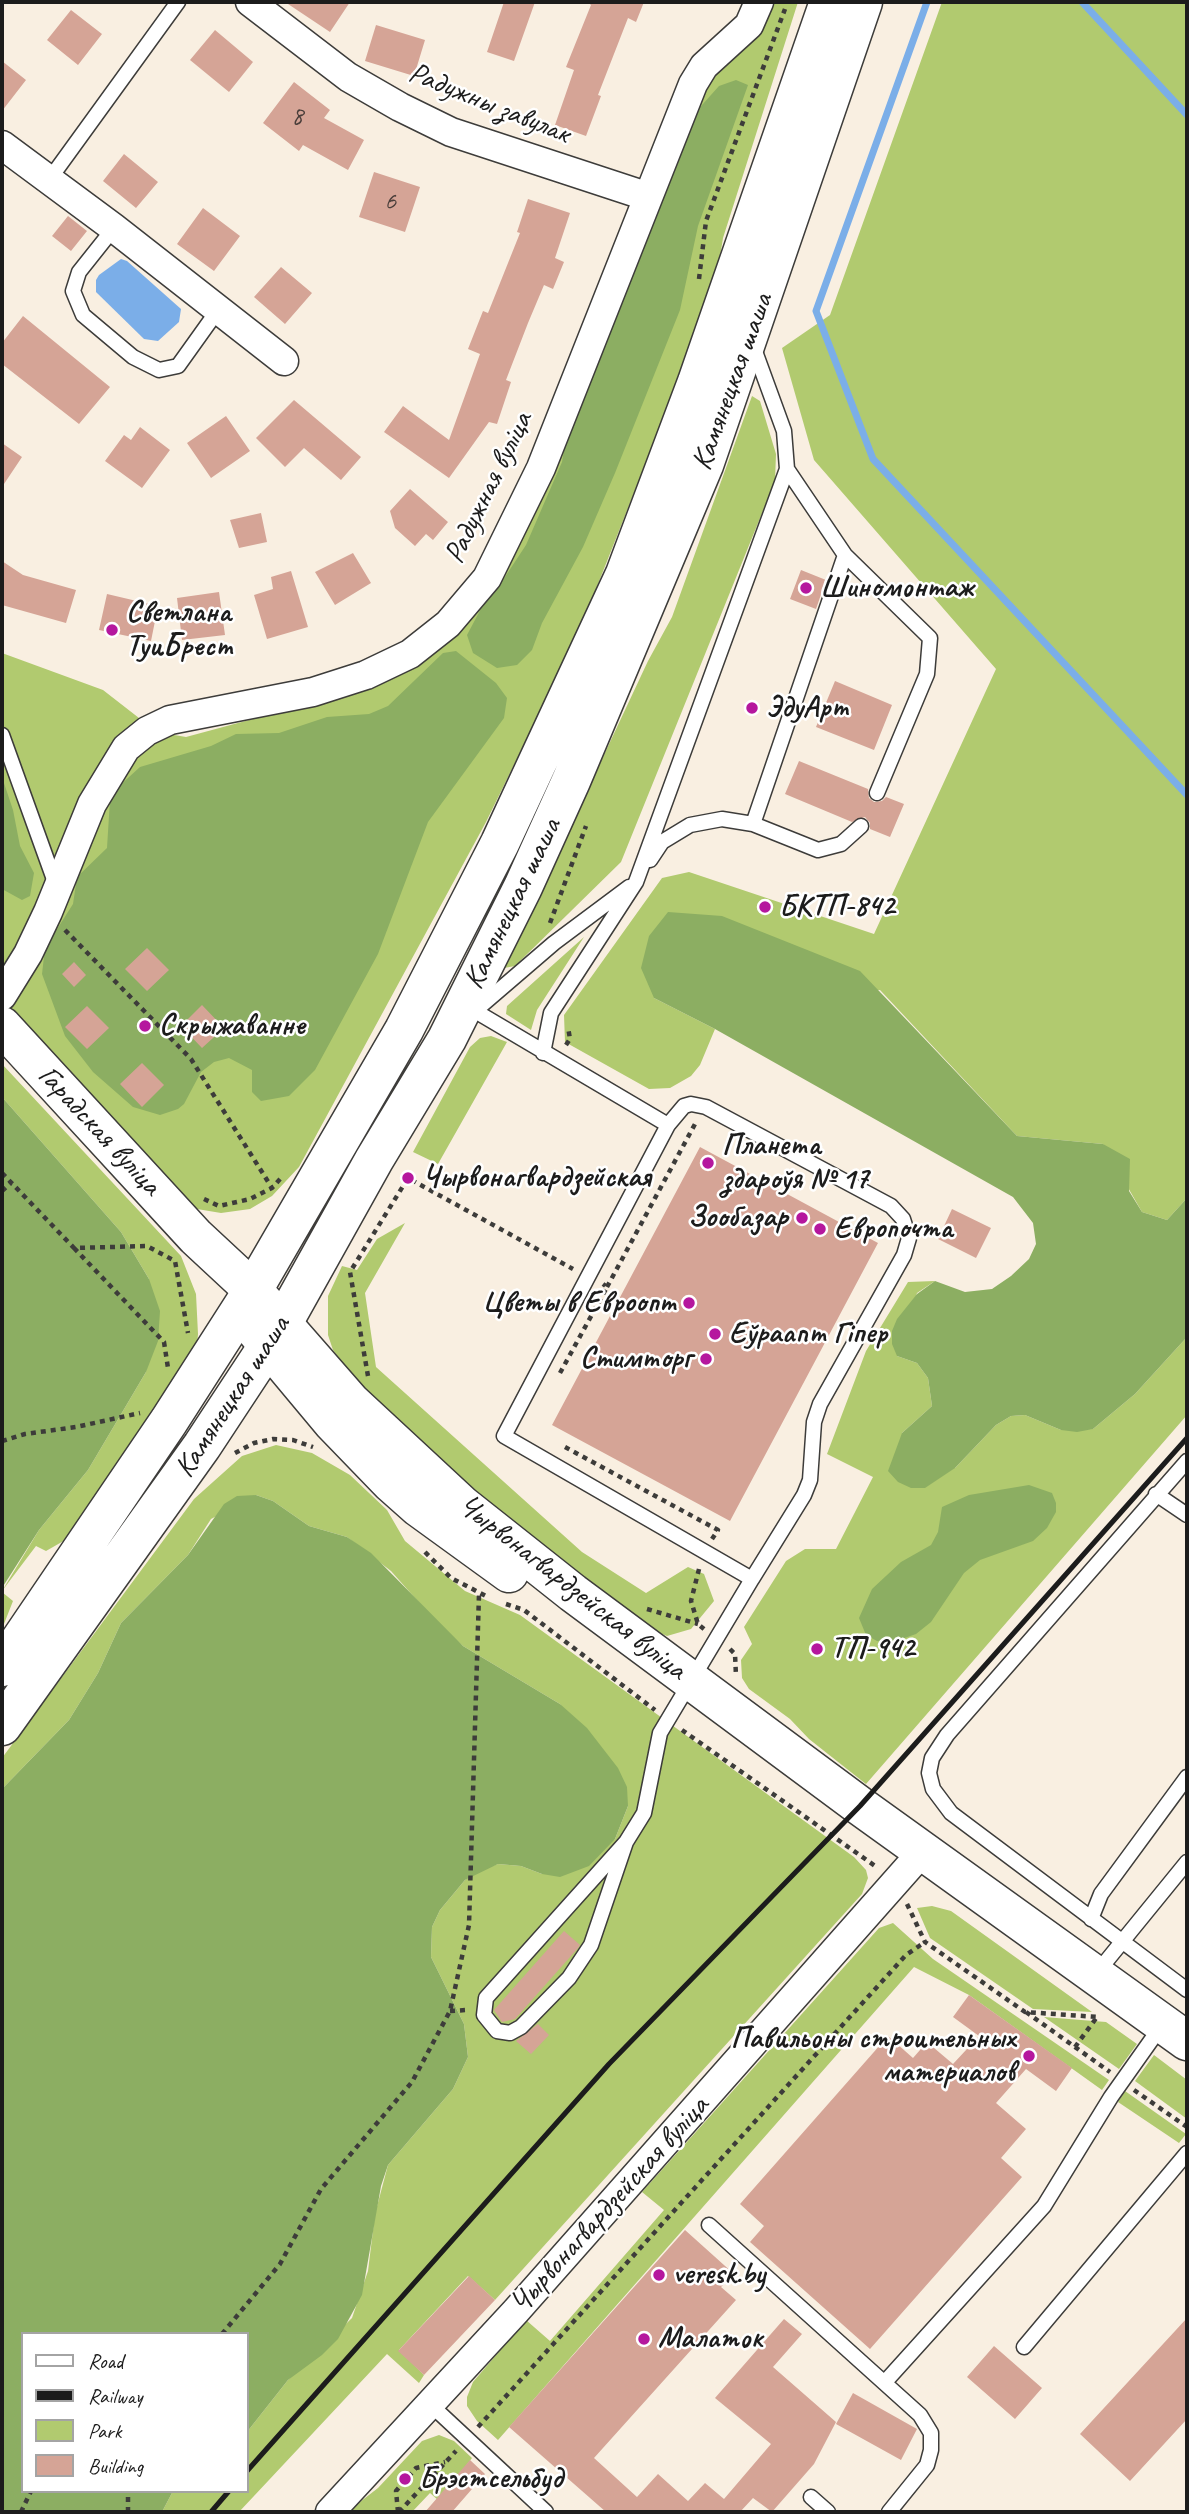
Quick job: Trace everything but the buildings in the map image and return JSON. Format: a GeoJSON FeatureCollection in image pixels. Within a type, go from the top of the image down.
{"type":"FeatureCollection","features":[{"type":"Feature","properties":{"kind":"main road"},"geometry":{"type":"LineString","coordinates":[[712,291],[799,39],[806,2]]}},
{"type":"Feature","properties":{"kind":"main road","name":"Камянецкая шаша"},"geometry":{"type":"LineString","coordinates":[[2,1667],[169,1421],[246,1301],[404,1030],[555,728],[640,536],[697,382],[712,291],[829,2]]}},
{"type":"Feature","properties":{"kind":"main road","name":"Камянецкая шаша"},"geometry":{"type":"LineString","coordinates":[[2,1726],[202,1446],[275,1334],[374,1160],[447,1039],[523,887],[582,755],[704,465],[863,2]]}},
{"type":"Feature","properties":{"kind":"main road","name":"Гарадская вуліца"},"geometry":{"type":"LineString","coordinates":[[2,1026],[196,1237],[246,1301]]}},
{"type":"Feature","properties":{"kind":"main road","name":"Чырвонагвардзейская вуліца"},"geometry":{"type":"LineString","coordinates":[[246,1301],[275,1334],[433,1479],[564,1585],[681,1697],[910,1865],[1091,1981],[1168,2034],[1187,2061]]}},
{"type":"Feature","properties":{"kind":"street","name":"Радужны завулак"},"geometry":{"type":"LineString","coordinates":[[250,2],[348,77],[400,107],[452,132],[646,195]]}},
{"type":"Feature","properties":{"kind":"street","name":"Радужная вуліца"},"geometry":{"type":"LineString","coordinates":[[2,996],[28,954],[109,774],[126,748],[147,731],[170,720],[313,692],[366,675],[410,654],[448,624],[487,578],[541,468],[646,195],[693,84],[704,66],[749,25],[759,2]]}},
{"type":"Feature","properties":{"kind":"street"},"geometry":{"type":"LineString","coordinates":[[2,145],[114,228],[284,361]]}},
{"type":"Feature","properties":{"kind":"street","name":"Чырвонагвардзейская вуліца"},"geometry":{"type":"LineString","coordinates":[[330,2512],[431,2405],[910,1865]]}},
{"type":"Feature","properties":{"kind":"lane"},"geometry":{"type":"LineString","coordinates":[[49,180],[178,2]]}},
{"type":"Feature","properties":{"kind":"lane"},"geometry":{"type":"LineString","coordinates":[[114,228],[79,272],[73,291],[83,315],[132,357],[159,370],[178,366],[218,310]]}},
{"type":"Feature","properties":{"kind":"lane"},"geometry":{"type":"LineString","coordinates":[[447,1039],[475,1010],[554,943],[636,882],[787,469],[784,431],[750,337]]}},
{"type":"Feature","properties":{"kind":"lane"},"geometry":{"type":"LineString","coordinates":[[787,469],[845,555],[930,638],[927,674],[877,793]]}},
{"type":"Feature","properties":{"kind":"lane"},"geometry":{"type":"LineString","coordinates":[[753,824],[845,555]]}},
{"type":"Feature","properties":{"kind":"lane"},"geometry":{"type":"LineString","coordinates":[[2,735],[52,900]]}},
{"type":"Feature","properties":{"kind":"lane"},"geometry":{"type":"LineString","coordinates":[[543,1053],[551,1013],[662,842],[690,825],[722,818],[753,824],[818,850],[841,844],[861,826]]}},
{"type":"Feature","properties":{"kind":"lane"},"geometry":{"type":"LineString","coordinates":[[475,1010],[558,1062],[668,1125]]}},
{"type":"Feature","properties":{"kind":"lane"},"geometry":{"type":"LineString","coordinates":[[626,1842],[597,1930],[583,1958],[569,1978],[521,2027],[510,2033],[497,2031],[484,2015],[486,1998],[626,1842],[644,1813],[656,1751],[681,1697],[804,1495],[810,1480],[814,1422],[820,1404],[904,1255],[909,1238],[903,1219],[891,1206],[706,1107],[691,1104],[684,1106],[668,1125],[586,1275],[503,1436],[706,1550],[752,1579]]}},
{"type":"Feature","properties":{"kind":"lane"},"geometry":{"type":"LineString","coordinates":[[1187,1461],[947,1735],[932,1758],[929,1773],[933,1789],[951,1813],[1187,1990]]}},
{"type":"Feature","properties":{"kind":"lane"},"geometry":{"type":"LineString","coordinates":[[1156,1494],[1187,1515]]}},
{"type":"Feature","properties":{"kind":"lane"},"geometry":{"type":"LineString","coordinates":[[1091,1919],[1101,1894],[1187,1777]]}},
{"type":"Feature","properties":{"kind":"lane"},"geometry":{"type":"LineString","coordinates":[[1091,1981],[1120,1941],[1187,1862]]}},
{"type":"Feature","properties":{"kind":"lane"},"geometry":{"type":"LineString","coordinates":[[885,2382],[1044,2206],[1111,2097],[1168,2034]]}},
{"type":"Feature","properties":{"kind":"lane"},"geometry":{"type":"LineString","coordinates":[[1024,2347],[1187,2153]]}},
{"type":"Feature","properties":{"kind":"lane"},"geometry":{"type":"LineString","coordinates":[[709,2225],[920,2415],[930,2432],[932,2450],[927,2465],[888,2512]]}},
{"type":"Feature","properties":{"kind":"lane"},"geometry":{"type":"LineString","coordinates":[[431,2405],[546,2512]]}},
{"type":"Feature","properties":{"kind":"lane"},"geometry":{"type":"LineString","coordinates":[[811,2497],[828,2512]]}},
{"type":"Feature","properties":{"kind":"path"},"geometry":{"type":"LineString","coordinates":[[712,291],[706,221],[784,16],[785,2]]}},
{"type":"Feature","properties":{"kind":"path"},"geometry":{"type":"LineString","coordinates":[[52,900],[191,1059],[272,1188],[287,1171]]}},
{"type":"Feature","properties":{"kind":"path"},"geometry":{"type":"LineString","coordinates":[[558,1062],[569,1039],[566,1016]]}},
{"type":"Feature","properties":{"kind":"path"},"geometry":{"type":"LineString","coordinates":[[555,1384],[706,1107]]}},
{"type":"Feature","properties":{"kind":"path"},"geometry":{"type":"LineString","coordinates":[[2,1173],[164,1342],[170,1379]]}},
{"type":"Feature","properties":{"kind":"path"},"geometry":{"type":"LineString","coordinates":[[369,1381],[350,1272],[408,1178],[607,1287]]}},
{"type":"Feature","properties":{"kind":"path"},"geometry":{"type":"LineString","coordinates":[[2,1191],[11,1183]]}},
{"type":"Feature","properties":{"kind":"path"},"geometry":{"type":"LineString","coordinates":[[74,1248],[147,1246],[175,1261],[188,1336]]}},
{"type":"Feature","properties":{"kind":"path"},"geometry":{"type":"LineString","coordinates":[[2,1441],[25,1434],[145,1413]]}},
{"type":"Feature","properties":{"kind":"path"},"geometry":{"type":"LineString","coordinates":[[230,1457],[254,1443],[273,1439],[293,1440],[323,1453]]}},
{"type":"Feature","properties":{"kind":"path"},"geometry":{"type":"LineString","coordinates":[[556,1443],[718,1530],[706,1550],[695,1578],[691,1601],[698,1624]]}},
{"type":"Feature","properties":{"kind":"path"},"geometry":{"type":"LineString","coordinates":[[420,1547],[452,1577],[479,1594],[491,1598]]}},
{"type":"Feature","properties":{"kind":"path"},"geometry":{"type":"LineString","coordinates":[[224,2332],[280,2264],[321,2189],[412,2082],[450,2011],[469,1925],[479,1594]]}},
{"type":"Feature","properties":{"kind":"path"},"geometry":{"type":"LineString","coordinates":[[502,1602],[524,1610],[681,1697],[834,1834],[910,1865],[925,1942],[1025,2012],[1098,2017],[1075,2048]]}},
{"type":"Feature","properties":{"kind":"path"},"geometry":{"type":"LineString","coordinates":[[639,1604],[667,1617],[698,1624],[735,1654],[734,1672],[738,1682]]}},
{"type":"Feature","properties":{"kind":"path"},"geometry":{"type":"LineString","coordinates":[[399,2512],[906,1955],[925,1942]]}},
{"type":"Feature","properties":{"kind":"path"},"geometry":{"type":"LineString","coordinates":[[399,2512],[396,2491],[416,2468],[446,2462]]}},
{"type":"Feature","properties":{"kind":"path"},"geometry":{"type":"LineString","coordinates":[[21,2512],[30,2493]]}},
{"type":"Feature","properties":{"kind":"path"},"geometry":{"type":"LineString","coordinates":[[128,2493],[128,2512]]}},
{"type":"Feature","properties":{"kind":"green space"},"geometry":{"type":"Polygon","coordinates":[[[765,2],[798,2],[723,238],[715,288],[579,632],[486,822],[299,1167],[272,1196],[250,1209],[221,1213],[197,1209],[186,1202],[2,1003],[2,653],[103,690],[157,732],[186,737],[327,699],[449,638],[689,116],[716,73],[753,41],[765,2]]]}},
{"type":"Feature","properties":{"kind":"green space"},"geometry":{"type":"Polygon","coordinates":[[[942,2],[1187,2],[1187,1198],[1167,1220],[1142,1212],[1103,1144],[1017,1136],[880,990],[654,998],[715,1029],[700,1065],[691,1076],[670,1088],[649,1089],[565,1042],[564,1015],[662,878],[689,872],[874,934],[996,669],[814,460],[782,348],[830,315],[942,2]]]}},
{"type":"Feature","properties":{"kind":"green space"},"geometry":{"type":"Polygon","coordinates":[[[736,80],[748,85],[698,226],[680,310],[615,473],[583,547],[542,623],[532,650],[517,665],[497,668],[473,653],[467,635],[484,603],[497,589],[526,545],[562,462],[567,432],[666,184],[674,173],[694,114],[719,86],[736,80]]]}},
{"type":"Feature","properties":{"kind":"green space"},"geometry":{"type":"Polygon","coordinates":[[[752,396],[760,401],[776,454],[775,481],[621,862],[515,966],[504,968],[648,661],[672,617],[752,396]]]}},
{"type":"Feature","properties":{"kind":"green space"},"geometry":{"type":"Polygon","coordinates":[[[456,651],[496,683],[507,698],[504,718],[428,822],[378,954],[315,1070],[289,1096],[261,1101],[252,1092],[252,1070],[229,1058],[214,1062],[201,1072],[184,1104],[178,1109],[160,1115],[133,1107],[93,1072],[65,1036],[42,974],[45,948],[73,904],[77,877],[107,848],[110,800],[117,788],[140,767],[211,746],[236,734],[279,733],[327,717],[369,714],[388,706],[443,653],[456,651]]]}},
{"type":"Feature","properties":{"kind":"green space"},"geometry":{"type":"Polygon","coordinates":[[[2,777],[13,810],[20,846],[34,873],[30,896],[22,900],[2,889],[2,777]]]}},
{"type":"Feature","properties":{"kind":"green space"},"geometry":{"type":"Polygon","coordinates":[[[668,912],[722,916],[860,971],[1017,1136],[1103,1144],[1130,1159],[1129,1191],[1142,1212],[1167,1220],[1187,1198],[1187,1337],[1135,1394],[1093,1429],[1077,1432],[1061,1430],[1025,1415],[1011,1416],[996,1425],[955,1468],[925,1488],[911,1488],[898,1482],[888,1471],[902,1433],[932,1406],[928,1378],[917,1363],[897,1356],[892,1344],[892,1331],[897,1319],[917,1294],[935,1281],[965,1292],[992,1289],[1011,1276],[1029,1259],[1036,1244],[1033,1223],[1013,1197],[715,1029],[654,998],[641,968],[649,936],[668,912]]]}},
{"type":"Feature","properties":{"kind":"green space"},"geometry":{"type":"Polygon","coordinates":[[[584,937],[537,1010],[531,1030],[506,1014],[507,1006],[584,937]]]}},
{"type":"Feature","properties":{"kind":"green space"},"geometry":{"type":"Polygon","coordinates":[[[491,1036],[507,1042],[438,1164],[413,1152],[470,1047],[480,1038],[491,1036]]]}},
{"type":"Feature","properties":{"kind":"green space"},"geometry":{"type":"Polygon","coordinates":[[[2,1064],[181,1256],[196,1294],[198,1334],[196,1357],[67,1539],[46,1551],[36,1546],[2,1591],[39,1530],[88,1470],[146,1372],[149,1279],[121,1232],[2,1097],[2,1064]]]}},
{"type":"Feature","properties":{"kind":"green space"},"geometry":{"type":"Polygon","coordinates":[[[2,1097],[121,1232],[149,1279],[160,1311],[158,1341],[146,1372],[88,1470],[39,1530],[2,1588],[2,1097]]]}},
{"type":"Feature","properties":{"kind":"green space"},"geometry":{"type":"Polygon","coordinates":[[[405,1223],[365,1293],[376,1367],[582,1552],[646,1593],[688,1567],[704,1574],[714,1601],[691,1629],[667,1636],[646,1627],[475,1501],[358,1384],[333,1350],[328,1335],[328,1296],[342,1266],[357,1270],[377,1239],[405,1223]]]}},
{"type":"Feature","properties":{"kind":"green space"},"geometry":{"type":"Polygon","coordinates":[[[935,1281],[917,1293],[897,1356],[917,1363],[928,1378],[932,1406],[902,1433],[955,1468],[996,1425],[1011,1416],[1025,1415],[1061,1430],[1093,1429],[1135,1394],[1187,1337],[1187,1415],[866,1784],[809,1739],[790,1719],[749,1689],[742,1678],[741,1660],[752,1644],[744,1627],[786,1561],[805,1549],[836,1549],[873,1477],[827,1454],[866,1351],[908,1282],[935,1281]]]}},
{"type":"Feature","properties":{"kind":"green space"},"geometry":{"type":"Polygon","coordinates":[[[276,1445],[312,1453],[350,1475],[387,1510],[405,1541],[465,1591],[520,1615],[854,1857],[866,1870],[868,1878],[862,1894],[495,2300],[468,2276],[399,2350],[424,2375],[419,2383],[387,2354],[239,2512],[162,2512],[172,2493],[248,2493],[248,2431],[288,2380],[352,2318],[368,2271],[375,2214],[388,2165],[453,2089],[468,2057],[464,2024],[431,1957],[432,1927],[440,1910],[465,1880],[480,1870],[498,1864],[521,1866],[542,1874],[615,1839],[628,1806],[560,1704],[463,1646],[439,1625],[391,1571],[347,1537],[309,1526],[273,1501],[256,1495],[211,1519],[188,1555],[121,1623],[98,1673],[69,1720],[2,1789],[2,1758],[194,1499],[242,1456],[276,1445]]]}},
{"type":"Feature","properties":{"kind":"green space"},"geometry":{"type":"Polygon","coordinates":[[[1029,1485],[1052,1493],[1056,1503],[1056,1512],[1047,1528],[1033,1541],[980,1560],[964,1573],[931,1622],[916,1634],[893,1642],[877,1641],[866,1635],[859,1618],[872,1589],[901,1562],[931,1545],[938,1532],[942,1507],[969,1495],[1029,1485]]]}},
{"type":"Feature","properties":{"kind":"green space"},"geometry":{"type":"Polygon","coordinates":[[[256,1495],[273,1501],[309,1526],[347,1537],[371,1553],[463,1646],[560,1704],[587,1728],[618,1768],[627,1787],[628,1806],[615,1839],[589,1866],[560,1877],[521,1866],[498,1864],[465,1880],[440,1910],[432,1927],[431,1957],[464,2024],[468,2057],[453,2089],[388,2165],[381,2186],[362,2295],[338,2339],[322,2355],[288,2380],[248,2431],[248,2332],[21,2332],[21,2493],[172,2493],[162,2512],[2,2512],[2,1789],[69,1720],[98,1673],[121,1623],[188,1555],[224,1504],[237,1496],[256,1495]]]}},
{"type":"Feature","properties":{"kind":"green space"},"geometry":{"type":"Polygon","coordinates":[[[2,1592],[13,1601],[2,1629],[2,1592]]]}},
{"type":"Feature","properties":{"kind":"green space"},"geometry":{"type":"Polygon","coordinates":[[[932,1906],[951,1911],[1092,2012],[1033,2009],[930,1938],[917,1908],[932,1906]]]}},
{"type":"Feature","properties":{"kind":"green space"},"geometry":{"type":"Polygon","coordinates":[[[893,1923],[933,1959],[1109,2080],[1102,2090],[969,1995],[914,1967],[498,2440],[477,2421],[467,2406],[467,2397],[473,2382],[526,2320],[550,2341],[664,2210],[642,2192],[879,1928],[893,1923]]]}},
{"type":"Feature","properties":{"kind":"green space"},"geometry":{"type":"Polygon","coordinates":[[[1044,2017],[1106,2022],[1137,2044],[1119,2069],[1044,2017]]]}},
{"type":"Feature","properties":{"kind":"green space"},"geometry":{"type":"Polygon","coordinates":[[[1154,2055],[1187,2080],[1187,2119],[1135,2081],[1154,2055]]]}},
{"type":"Feature","properties":{"kind":"green space"},"geometry":{"type":"Polygon","coordinates":[[[1125,2091],[1186,2134],[1179,2143],[1118,2102],[1125,2091]]]}},
{"type":"Feature","properties":{"kind":"green space"},"geometry":{"type":"Polygon","coordinates":[[[439,2435],[454,2441],[472,2458],[439,2501],[430,2493],[412,2512],[347,2512],[378,2488],[422,2441],[439,2435]]]}},
{"type":"Feature","properties":{"kind":"water"},"geometry":{"type":"Polygon","coordinates":[[[121,259],[127,261],[181,309],[179,322],[158,341],[144,339],[96,292],[99,275],[121,259]]]}},
{"type":"Feature","properties":{"kind":"waterway"},"geometry":{"type":"LineString","coordinates":[[927,2],[816,311],[873,459],[1187,795]]}},
{"type":"Feature","properties":{"kind":"waterway"},"geometry":{"type":"LineString","coordinates":[[1082,2],[1187,115]]}},
{"type":"Feature","properties":{"kind":"railway"},"geometry":{"type":"LineString","coordinates":[[248,2470],[609,2064],[860,1806],[1187,1438]]}},
{"type":"Feature","properties":{"kind":"railway"},"geometry":{"type":"LineString","coordinates":[[211,2512],[227,2493]]}},
{"type":"Feature","properties":{"kind":"place","name":"Шиномонтаж"},"geometry":{"type":"Point","coordinates":[806,588]}},
{"type":"Feature","properties":{"kind":"place","name":"Светлана ТуиБрест"},"geometry":{"type":"Point","coordinates":[112,630]}},
{"type":"Feature","properties":{"kind":"place","name":"ЭдуАрт"},"geometry":{"type":"Point","coordinates":[752,708]}},
{"type":"Feature","properties":{"kind":"place","name":"БКТП-842"},"geometry":{"type":"Point","coordinates":[765,907]}},
{"type":"Feature","properties":{"kind":"place","name":"Скрыжаванне"},"geometry":{"type":"Point","coordinates":[145,1026]}},
{"type":"Feature","properties":{"kind":"place","name":"Планета здароўя № 17"},"geometry":{"type":"Point","coordinates":[708,1163]}},
{"type":"Feature","properties":{"kind":"place","name":"Чырвонагвардзейская"},"geometry":{"type":"Point","coordinates":[408,1178]}},
{"type":"Feature","properties":{"kind":"place","name":"Зообазар"},"geometry":{"type":"Point","coordinates":[802,1218]}},
{"type":"Feature","properties":{"kind":"place","name":"Европочта"},"geometry":{"type":"Point","coordinates":[820,1229]}},
{"type":"Feature","properties":{"kind":"place","name":"Цветы в Евроопт"},"geometry":{"type":"Point","coordinates":[689,1303]}},
{"type":"Feature","properties":{"kind":"place","name":"Еўраапт Гіпер"},"geometry":{"type":"Point","coordinates":[715,1334]}},
{"type":"Feature","properties":{"kind":"place","name":"Стимторг"},"geometry":{"type":"Point","coordinates":[706,1359]}},
{"type":"Feature","properties":{"kind":"place","name":"ТП-942"},"geometry":{"type":"Point","coordinates":[817,1649]}},
{"type":"Feature","properties":{"kind":"place","name":"Павильоны строительных материалов"},"geometry":{"type":"Point","coordinates":[1029,2056]}},
{"type":"Feature","properties":{"kind":"place","name":"veresk.by"},"geometry":{"type":"Point","coordinates":[659,2275]}},
{"type":"Feature","properties":{"kind":"place","name":"Малаток"},"geometry":{"type":"Point","coordinates":[644,2339]}},
{"type":"Feature","properties":{"kind":"place","name":"Брэстсельбуд"},"geometry":{"type":"Point","coordinates":[405,2479]}}]}
